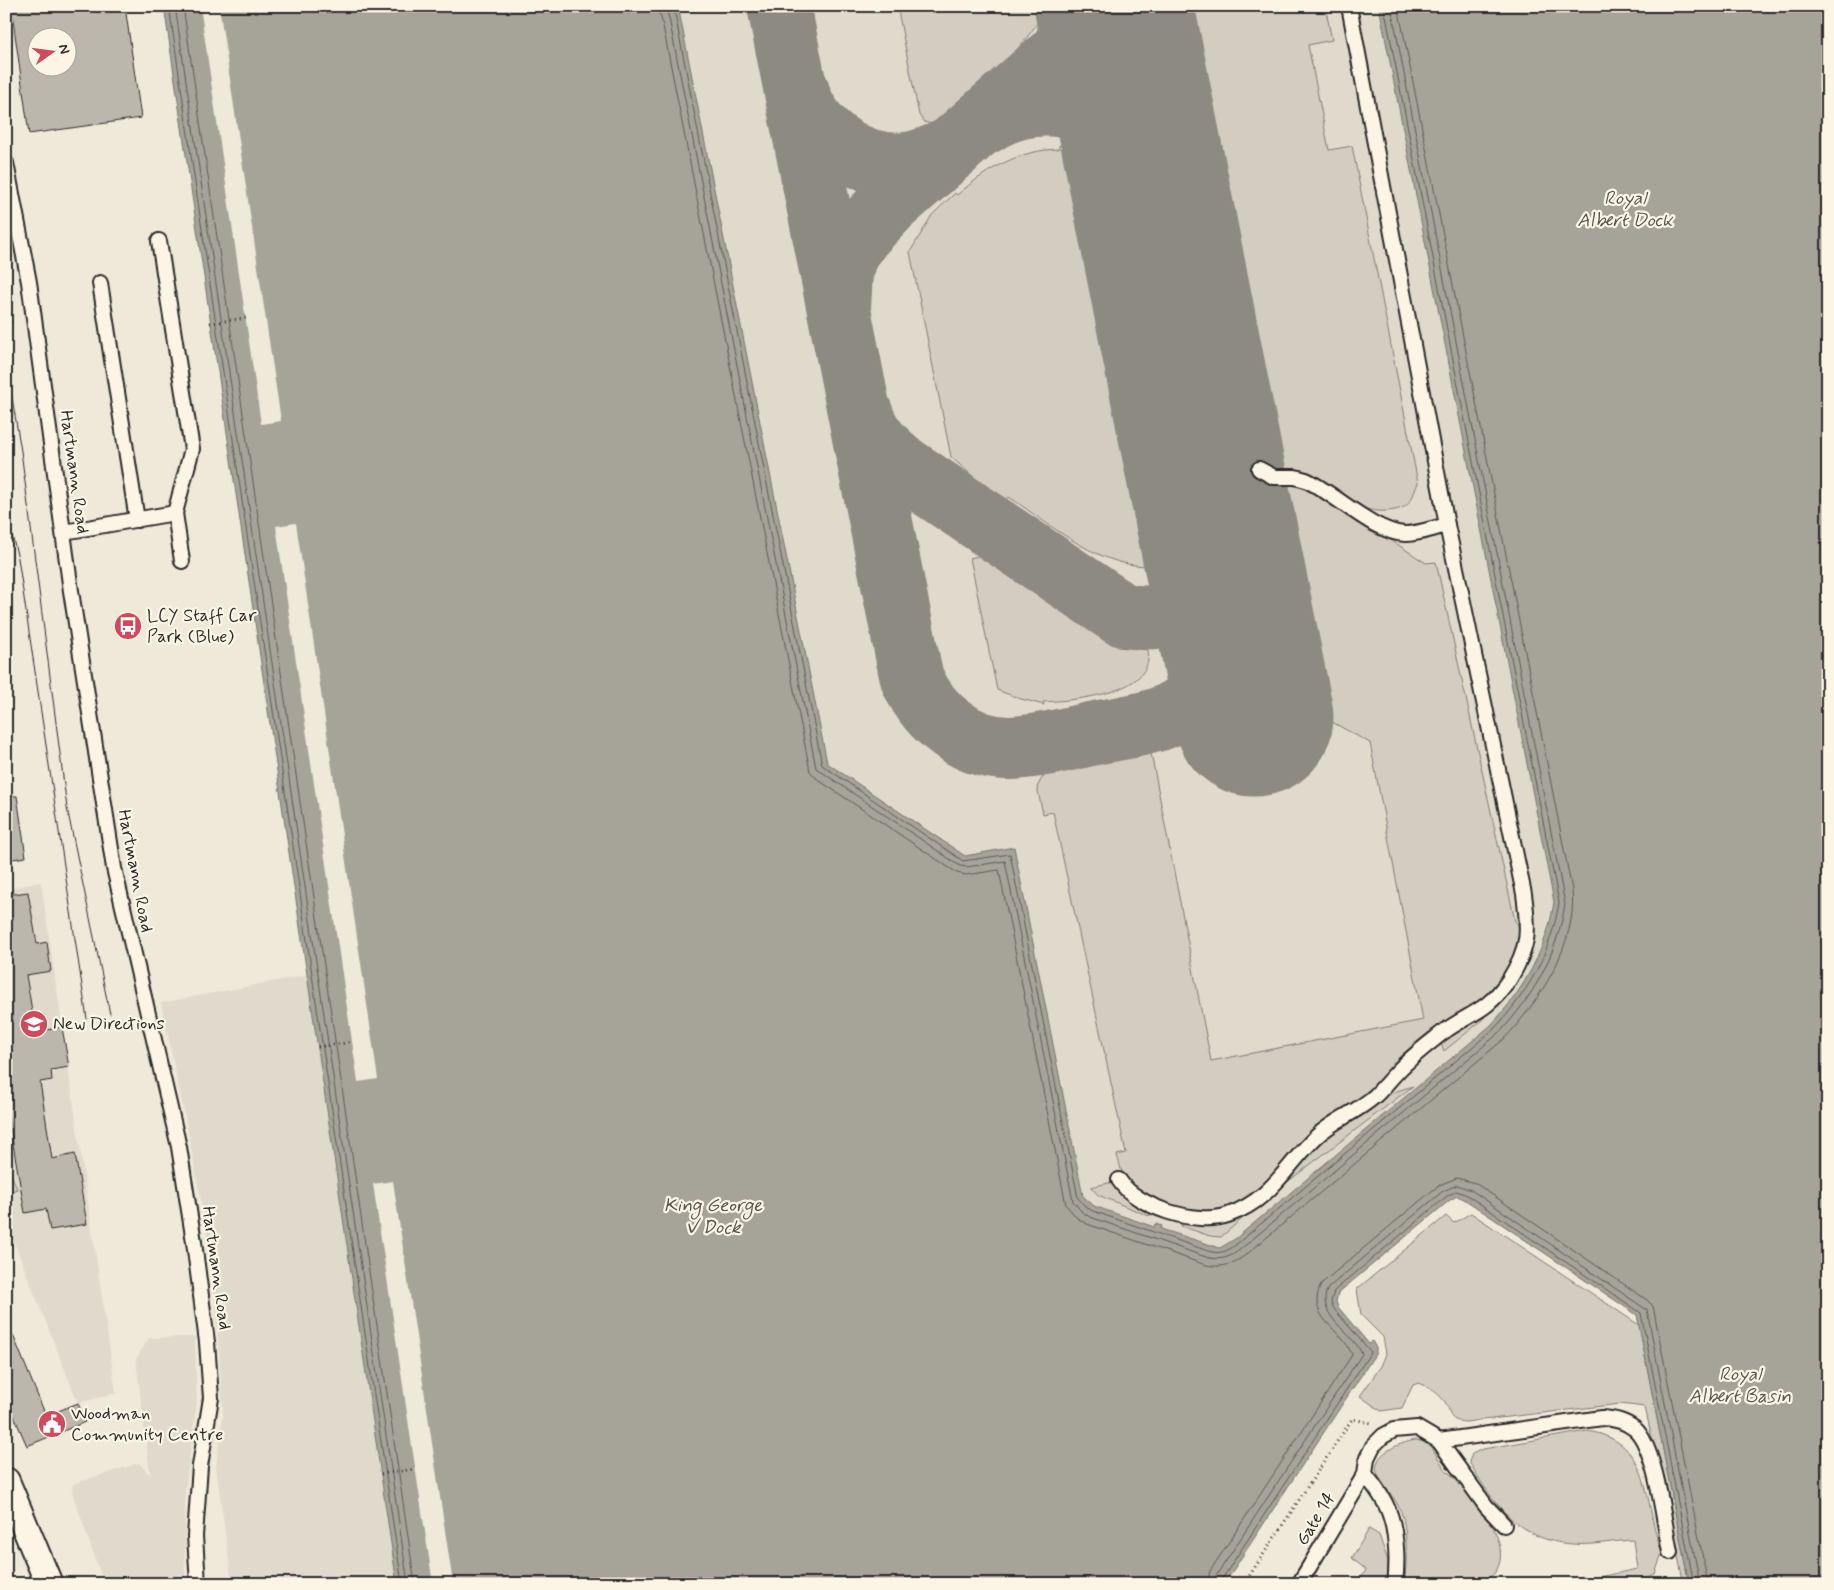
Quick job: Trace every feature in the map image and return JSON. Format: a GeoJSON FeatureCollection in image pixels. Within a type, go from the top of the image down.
{"type":"FeatureCollection","features":[{"type":"Feature","properties":{"kind":"street"},"geometry":{"type":"LineString","coordinates":[[6,1481],[49,1584]]}},
{"type":"Feature","properties":{"kind":"lane"},"geometry":{"type":"LineString","coordinates":[[1118,1180],[1124,1188],[1140,1199],[1183,1216],[1214,1218],[1240,1210],[1279,1182],[1301,1153],[1329,1126],[1361,1107],[1376,1095],[1399,1069],[1446,1030],[1484,1009],[1497,996],[1519,962],[1526,946],[1529,928],[1524,894],[1447,525],[1349,6]]}},
{"type":"Feature","properties":{"kind":"lane","name":"Hartmann Road"},"geometry":{"type":"LineString","coordinates":[[6,163],[29,282],[114,868],[179,1147],[207,1342],[211,1398],[200,1466],[195,1536],[198,1584]]}},
{"type":"Feature","properties":{"kind":"lane"},"geometry":{"type":"LineString","coordinates":[[159,241],[192,449],[175,513],[182,560]]}},
{"type":"Feature","properties":{"kind":"lane"},"geometry":{"type":"LineString","coordinates":[[100,283],[137,520]]}},
{"type":"Feature","properties":{"kind":"lane"},"geometry":{"type":"LineString","coordinates":[[1259,469],[1274,478],[1295,477],[1306,480],[1372,521],[1396,532],[1406,534],[1447,525]]}},
{"type":"Feature","properties":{"kind":"lane"},"geometry":{"type":"LineString","coordinates":[[64,532],[175,513]]}},
{"type":"Feature","properties":{"kind":"lane"},"geometry":{"type":"LineString","coordinates":[[1504,1525],[1486,1506],[1439,1441],[1602,1418],[1621,1420],[1635,1430],[1644,1442],[1652,1462],[1670,1552]]}},
{"type":"Feature","properties":{"kind":"lane","name":"Gate 14"},"geometry":{"type":"LineString","coordinates":[[1299,1584],[1365,1474],[1367,1458],[1373,1446],[1394,1430],[1416,1428],[1439,1441]]}},
{"type":"Feature","properties":{"kind":"lane"},"geometry":{"type":"LineString","coordinates":[[1365,1474],[1386,1504],[1392,1526],[1396,1555],[1395,1584]]}},
{"type":"Feature","properties":{"kind":"path"},"geometry":{"type":"LineString","coordinates":[[210,323],[246,318]]}},
{"type":"Feature","properties":{"kind":"path"},"geometry":{"type":"LineString","coordinates":[[6,323],[16,321]]}},
{"type":"Feature","properties":{"kind":"path"},"geometry":{"type":"LineString","coordinates":[[318,1047],[352,1042]]}},
{"type":"Feature","properties":{"kind":"path"},"geometry":{"type":"LineString","coordinates":[[1244,1584],[1352,1419],[1375,1423]]}},
{"type":"Feature","properties":{"kind":"path"},"geometry":{"type":"LineString","coordinates":[[381,1474],[415,1469]]}},
{"type":"Feature","properties":{"kind":"shaded area"},"geometry":{"type":"Polygon","coordinates":[[[673,6],[1379,6],[1554,902],[1537,960],[1517,995],[1490,1026],[1225,1247],[1209,1246],[1161,1229],[1161,1226],[1155,1224],[1154,1227],[1094,1206],[1086,1201],[965,856],[827,763],[679,11],[673,6]]]}},
{"type":"Feature","properties":{"kind":"shaded area"},"geometry":{"type":"Polygon","coordinates":[[[897,6],[1046,6],[1026,38],[1000,68],[941,120],[932,124],[924,122],[919,115],[897,6]]]}},
{"type":"Feature","properties":{"kind":"shaded area"},"geometry":{"type":"Polygon","coordinates":[[[1180,6],[1325,6],[1332,40],[1308,45],[1329,150],[1352,146],[1418,483],[1411,500],[1405,507],[1395,510],[1375,511],[1355,504],[1310,474],[1301,471],[1272,470],[1180,6]]]}},
{"type":"Feature","properties":{"kind":"shaded area"},"geometry":{"type":"Polygon","coordinates":[[[1059,145],[1076,151],[1157,565],[1137,565],[1118,562],[1098,554],[1060,532],[1009,497],[1007,499],[976,479],[951,457],[910,252],[932,215],[955,193],[957,195],[992,169],[1017,157],[1044,150],[1059,149],[1059,145]]]}},
{"type":"Feature","properties":{"kind":"shaded area"},"geometry":{"type":"Polygon","coordinates":[[[1275,485],[1295,485],[1317,492],[1426,563],[1436,562],[1515,921],[1521,928],[1522,935],[1514,959],[1494,991],[1389,1072],[1252,1196],[1223,1211],[1212,1213],[1189,1212],[1162,1204],[1138,1191],[1129,1183],[1122,1172],[1117,1155],[1126,1153],[1053,812],[1043,814],[1037,787],[1045,773],[1151,753],[1211,1061],[1423,1020],[1370,743],[1321,716],[1275,485]]]}},
{"type":"Feature","properties":{"kind":"shaded area"},"geometry":{"type":"Polygon","coordinates":[[[978,556],[1118,647],[1148,650],[1147,665],[1139,677],[1126,686],[1110,692],[1092,697],[1043,702],[1044,705],[997,690],[970,558],[978,556]]]}},
{"type":"Feature","properties":{"kind":"shaded area","name":"New Directions"},"geometry":{"type":"Polygon","coordinates":[[[41,882],[116,1393],[78,1403],[6,1222],[6,889],[41,882]]]}},
{"type":"Feature","properties":{"kind":"shaded area"},"geometry":{"type":"Polygon","coordinates":[[[307,975],[397,1584],[232,1584],[216,1466],[223,1414],[213,1267],[190,1141],[161,1003],[307,975]]]}},
{"type":"Feature","properties":{"kind":"shaded area"},"geometry":{"type":"Polygon","coordinates":[[[1491,1010],[1480,1022],[1444,1051],[1440,1041],[1491,1010]]]}},
{"type":"Feature","properties":{"kind":"shaded area"},"geometry":{"type":"Polygon","coordinates":[[[1413,1086],[1286,1183],[1305,1156],[1332,1130],[1394,1092],[1413,1086]]]}},
{"type":"Feature","properties":{"kind":"shaded area"},"geometry":{"type":"Polygon","coordinates":[[[6,1161],[17,1189],[6,1193],[6,1161]]]}},
{"type":"Feature","properties":{"kind":"shaded area"},"geometry":{"type":"Polygon","coordinates":[[[1113,1182],[1124,1196],[1152,1211],[1149,1216],[1098,1195],[1091,1187],[1113,1182]]]}},
{"type":"Feature","properties":{"kind":"shaded area"},"geometry":{"type":"Polygon","coordinates":[[[1252,1210],[1221,1237],[1210,1236],[1181,1226],[1183,1222],[1206,1225],[1252,1210]]]}},
{"type":"Feature","properties":{"kind":"shaded area"},"geometry":{"type":"Polygon","coordinates":[[[1471,1213],[1639,1325],[1689,1584],[1684,1584],[1645,1407],[1620,1404],[1465,1422],[1452,1418],[1445,1402],[1440,1396],[1430,1388],[1419,1383],[1413,1385],[1402,1408],[1381,1411],[1360,1396],[1381,1366],[1386,1354],[1383,1337],[1361,1315],[1357,1289],[1446,1216],[1454,1223],[1471,1213]]]}},
{"type":"Feature","properties":{"kind":"shaded area"},"geometry":{"type":"Polygon","coordinates":[[[195,1337],[197,1402],[185,1492],[185,1584],[104,1584],[72,1492],[73,1484],[139,1463],[150,1475],[136,1359],[149,1338],[195,1337]]]}},
{"type":"Feature","properties":{"kind":"shaded area"},"geometry":{"type":"Polygon","coordinates":[[[1587,1431],[1609,1437],[1624,1447],[1635,1461],[1643,1477],[1662,1553],[1655,1574],[1622,1583],[1565,1584],[1637,1569],[1633,1540],[1595,1544],[1572,1544],[1537,1536],[1510,1518],[1488,1492],[1469,1462],[1472,1454],[1483,1449],[1587,1431]]]}},
{"type":"Feature","properties":{"kind":"shaded area"},"geometry":{"type":"Polygon","coordinates":[[[1415,1440],[1422,1441],[1431,1448],[1448,1472],[1472,1495],[1493,1527],[1498,1538],[1500,1561],[1496,1571],[1490,1577],[1480,1581],[1454,1585],[1405,1584],[1406,1542],[1403,1518],[1395,1500],[1381,1481],[1376,1468],[1382,1455],[1394,1447],[1415,1440]]]}},
{"type":"Feature","properties":{"kind":"shaded area"},"geometry":{"type":"Polygon","coordinates":[[[1369,1529],[1379,1535],[1388,1561],[1388,1584],[1357,1584],[1366,1570],[1352,1558],[1369,1529]]]}},
{"type":"Feature","properties":{"kind":"water","name":"King George V Dock"},"geometry":{"type":"Polygon","coordinates":[[[164,6],[673,6],[679,11],[827,763],[965,856],[1014,847],[1083,1196],[1094,1206],[1154,1227],[1155,1224],[1162,1226],[1161,1229],[1220,1248],[1235,1239],[1490,1026],[1513,998],[1532,969],[1545,937],[1554,902],[1379,6],[1828,6],[1828,1584],[1689,1584],[1637,1315],[1457,1196],[1338,1293],[1336,1302],[1338,1307],[1369,1344],[1372,1341],[1376,1348],[1376,1353],[1224,1584],[397,1584],[164,6]]]}},
{"type":"Feature","properties":{"kind":"pier"},"geometry":{"type":"Polygon","coordinates":[[[200,6],[219,6],[281,421],[261,424],[200,6]]]}},
{"type":"Feature","properties":{"kind":"pier"},"geometry":{"type":"Polygon","coordinates":[[[296,523],[378,1079],[358,1082],[276,526],[296,523]]]}},
{"type":"Feature","properties":{"kind":"pier"},"geometry":{"type":"Polygon","coordinates":[[[393,1181],[453,1584],[433,1584],[411,1440],[373,1184],[393,1181]]]}},
{"type":"Feature","properties":{"kind":"building"},"geometry":{"type":"Polygon","coordinates":[[[11,6],[125,6],[141,118],[29,134],[11,6]]]}},
{"type":"Feature","properties":{"kind":"building"},"geometry":{"type":"Polygon","coordinates":[[[6,796],[17,796],[26,857],[6,860],[6,796]]]}},
{"type":"Feature","properties":{"kind":"building"},"geometry":{"type":"Polygon","coordinates":[[[28,892],[37,944],[47,942],[51,971],[26,975],[33,1017],[44,1015],[47,1030],[62,1027],[69,1067],[51,1070],[52,1080],[40,1082],[52,1159],[75,1154],[87,1224],[50,1230],[46,1209],[25,1213],[6,1104],[6,895],[28,892]]]}},
{"type":"Feature","properties":{"kind":"building"},"geometry":{"type":"Polygon","coordinates":[[[6,1318],[46,1416],[78,1403],[85,1422],[27,1446],[6,1398],[6,1318]]]}},
{"type":"Feature","properties":{"kind":"taxiway"},"geometry":{"type":"LineString","coordinates":[[779,6],[910,672],[920,695],[929,708],[952,729],[966,737],[995,747],[1011,748],[1045,744],[1156,720],[1181,709],[1193,700],[1211,680],[1222,658],[1225,647],[1229,623],[1230,598]]}},
{"type":"Feature","properties":{"kind":"taxiway"},"geometry":{"type":"LineString","coordinates":[[839,307],[841,273],[848,252],[860,234],[890,203],[1056,57],[1068,43],[1088,6]]}},
{"type":"Feature","properties":{"kind":"taxiway"},"geometry":{"type":"LineString","coordinates":[[797,89],[804,107],[826,136],[842,148],[858,156],[876,162],[894,164],[913,163],[928,159],[953,148]]}},
{"type":"Feature","properties":{"kind":"taxiway"},"geometry":{"type":"LineString","coordinates":[[984,123],[999,114],[1033,105],[1051,104],[1085,112],[1101,120],[1121,137],[1135,157],[1149,186]]}},
{"type":"Feature","properties":{"kind":"taxiway"},"geometry":{"type":"LineString","coordinates":[[861,413],[868,430],[878,444],[904,468],[1121,614],[1141,617],[1159,616],[1175,612],[1189,603],[1200,592],[1208,577],[1218,540]]}},
{"type":"Feature","properties":{"kind":"runway"},"geometry":{"type":"LineString","coordinates":[[1114,6],[1254,717]]}},
{"type":"Feature","properties":{"kind":"tram line"},"geometry":{"type":"LineString","coordinates":[[6,362],[21,451],[67,808],[110,1014]]}},
{"type":"Feature","properties":{"kind":"tram line"},"geometry":{"type":"LineString","coordinates":[[6,513],[18,558],[87,1019]]}},
{"type":"Feature","properties":{"kind":"place","name":"LCY Staff Car Park (Blue)"},"geometry":{"type":"Point","coordinates":[128,626]}},
{"type":"Feature","properties":{"kind":"place","name":"New Directions"},"geometry":{"type":"Point","coordinates":[34,1024]}},
{"type":"Feature","properties":{"kind":"place","name":"Woodman Community Centre"},"geometry":{"type":"Point","coordinates":[52,1424]}},
{"type":"Feature","properties":{"kind":"water label","name":"Royal Albert Dock"},"geometry":{"type":"Point","coordinates":[1625,209]}},
{"type":"Feature","properties":{"kind":"water label","name":"Royal Albert Basin"},"geometry":{"type":"Point","coordinates":[1740,1385]}}]}
